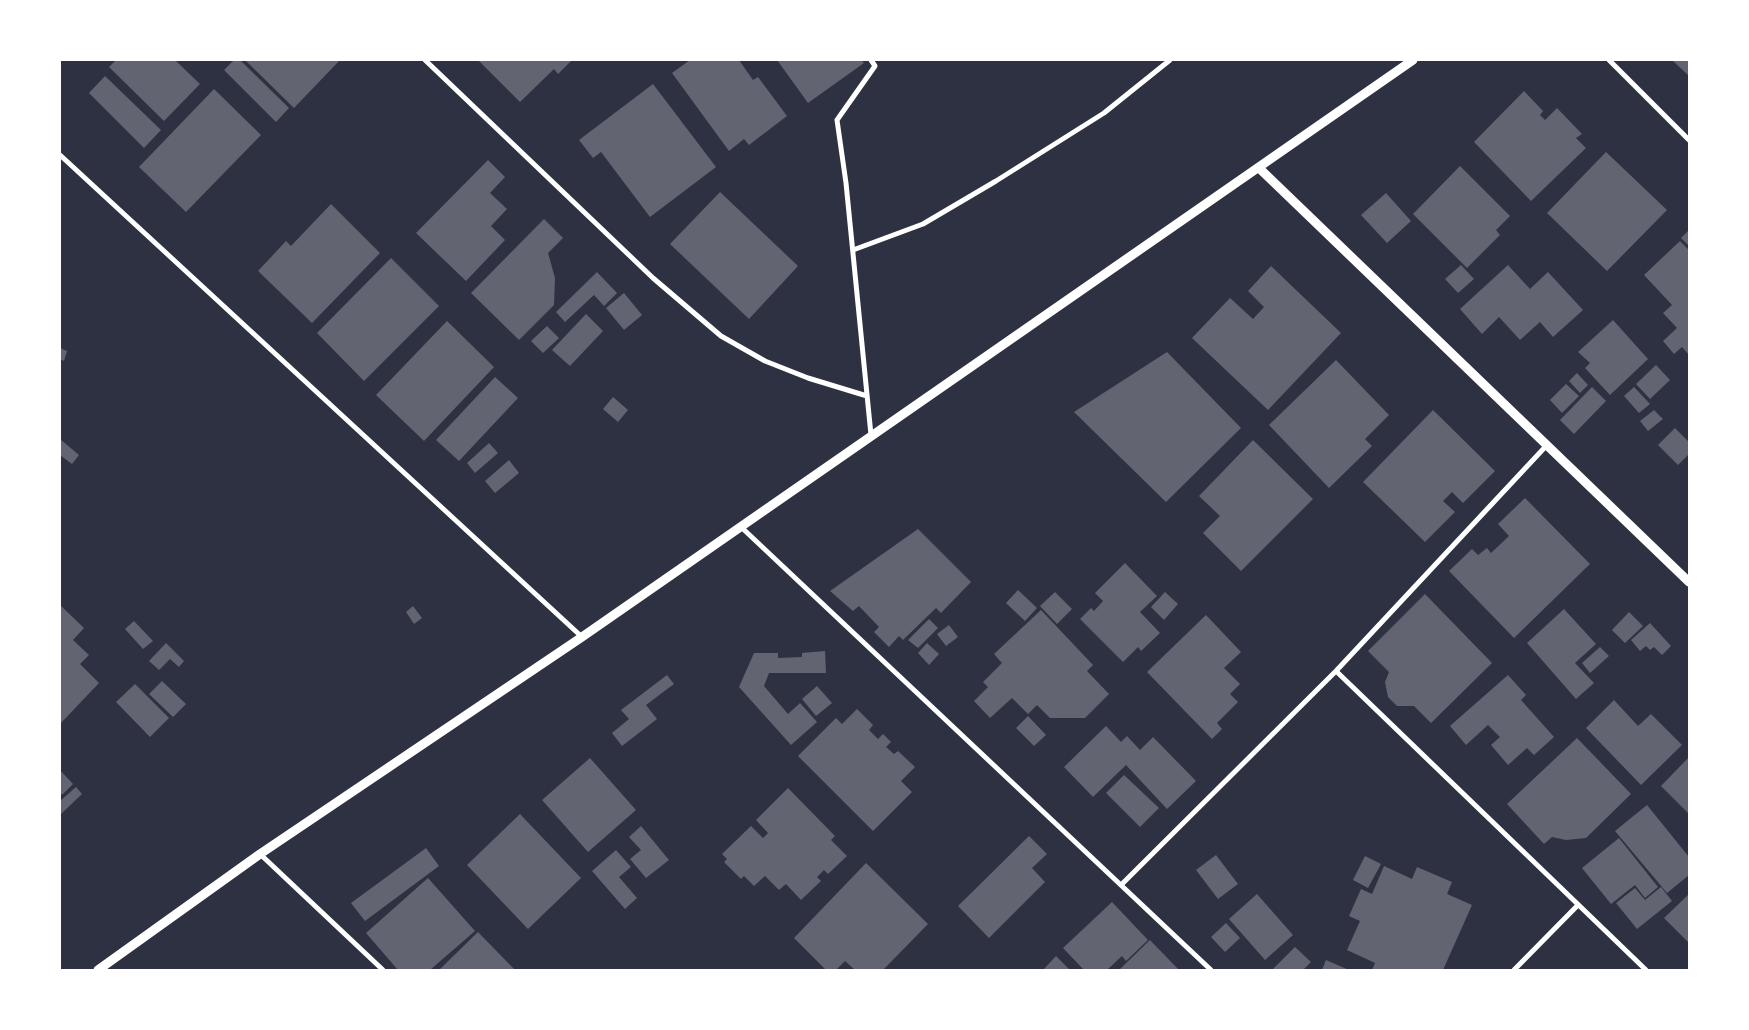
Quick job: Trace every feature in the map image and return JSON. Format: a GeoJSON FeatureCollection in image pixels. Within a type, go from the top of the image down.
{"type":"FeatureCollection","features":[{"type":"Feature","properties":{"kind":"street"},"geometry":{"type":"LineString","coordinates":[[425,60],[653,278],[721,336],[764,361],[808,378],[867,396]]}},
{"type":"Feature","properties":{"kind":"street"},"geometry":{"type":"LineString","coordinates":[[871,60],[875,66],[837,120],[853,250],[871,434]]}},
{"type":"Feature","properties":{"kind":"street"},"geometry":{"type":"LineString","coordinates":[[853,250],[923,224],[996,181],[1104,113],[1170,60]]}},
{"type":"Feature","properties":{"kind":"street"},"geometry":{"type":"LineString","coordinates":[[98,970],[260,854],[582,637],[871,434],[1413,60]]}},
{"type":"Feature","properties":{"kind":"street"},"geometry":{"type":"LineString","coordinates":[[1609,60],[1689,140]]}},
{"type":"Feature","properties":{"kind":"street"},"geometry":{"type":"LineString","coordinates":[[60,155],[582,637]]}},
{"type":"Feature","properties":{"kind":"street"},"geometry":{"type":"LineString","coordinates":[[1259,168],[1689,582]]}},
{"type":"Feature","properties":{"kind":"street"},"geometry":{"type":"LineString","coordinates":[[1121,885],[1336,671],[1547,445]]}},
{"type":"Feature","properties":{"kind":"street"},"geometry":{"type":"LineString","coordinates":[[740,526],[1211,970]]}},
{"type":"Feature","properties":{"kind":"street"},"geometry":{"type":"LineString","coordinates":[[1336,671],[1646,970]]}},
{"type":"Feature","properties":{"kind":"street"},"geometry":{"type":"LineString","coordinates":[[260,854],[383,970]]}},
{"type":"Feature","properties":{"kind":"street"},"geometry":{"type":"LineString","coordinates":[[1514,970],[1578,905]]}},
{"type":"Feature","properties":{"kind":"building"},"geometry":{"type":"Polygon","coordinates":[[[116,60],[175,60],[200,84],[164,121],[109,67],[116,60]]]}},
{"type":"Feature","properties":{"kind":"building"},"geometry":{"type":"Polygon","coordinates":[[[234,60],[240,60],[289,108],[276,122],[224,70],[234,60]]]}},
{"type":"Feature","properties":{"kind":"building"},"geometry":{"type":"Polygon","coordinates":[[[245,60],[340,60],[294,108],[245,60]]]}},
{"type":"Feature","properties":{"kind":"building"},"geometry":{"type":"Polygon","coordinates":[[[478,60],[572,60],[558,74],[554,69],[520,102],[478,60]]]}},
{"type":"Feature","properties":{"kind":"building"},"geometry":{"type":"Polygon","coordinates":[[[690,60],[739,60],[753,80],[758,77],[787,116],[749,145],[744,139],[729,151],[672,73],[690,60]]]}},
{"type":"Feature","properties":{"kind":"building"},"geometry":{"type":"Polygon","coordinates":[[[777,60],[861,60],[864,63],[808,103],[777,60]]]}},
{"type":"Feature","properties":{"kind":"building"},"geometry":{"type":"Polygon","coordinates":[[[1672,60],[1689,60],[1689,76],[1672,60]]]}},
{"type":"Feature","properties":{"kind":"building"},"geometry":{"type":"Polygon","coordinates":[[[105,76],[161,130],[144,148],[89,93],[105,76]]]}},
{"type":"Feature","properties":{"kind":"building"},"geometry":{"type":"Polygon","coordinates":[[[653,84],[716,167],[650,217],[601,152],[593,158],[579,140],[653,84]]]}},
{"type":"Feature","properties":{"kind":"building"},"geometry":{"type":"Polygon","coordinates":[[[214,89],[261,135],[186,212],[139,167],[214,89]]]}},
{"type":"Feature","properties":{"kind":"building"},"geometry":{"type":"Polygon","coordinates":[[[1524,91],[1543,111],[1540,115],[1545,120],[1557,108],[1582,134],[1576,138],[1586,148],[1531,201],[1474,142],[1524,91]]]}},
{"type":"Feature","properties":{"kind":"building"},"geometry":{"type":"Polygon","coordinates":[[[1606,152],[1667,210],[1607,271],[1547,213],[1606,152]]]}},
{"type":"Feature","properties":{"kind":"building"},"geometry":{"type":"Polygon","coordinates":[[[488,160],[505,177],[490,193],[507,209],[491,226],[505,240],[466,281],[416,233],[488,160]]]}},
{"type":"Feature","properties":{"kind":"building"},"geometry":{"type":"Polygon","coordinates":[[[1460,166],[1510,216],[1496,230],[1500,235],[1467,268],[1413,214],[1460,166]]]}},
{"type":"Feature","properties":{"kind":"building"},"geometry":{"type":"Polygon","coordinates":[[[720,192],[798,266],[749,319],[670,244],[720,192]]]}},
{"type":"Feature","properties":{"kind":"building"},"geometry":{"type":"Polygon","coordinates":[[[1386,193],[1411,221],[1387,243],[1361,215],[1386,193]]]}},
{"type":"Feature","properties":{"kind":"building"},"geometry":{"type":"Polygon","coordinates":[[[331,204],[380,253],[312,323],[258,271],[286,241],[291,246],[331,204]]]}},
{"type":"Feature","properties":{"kind":"building"},"geometry":{"type":"Polygon","coordinates":[[[544,219],[563,238],[548,253],[555,278],[554,305],[519,340],[471,293],[544,219]]]}},
{"type":"Feature","properties":{"kind":"building"},"geometry":{"type":"Polygon","coordinates":[[[1689,230],[1689,246],[1681,238],[1689,230]]]}},
{"type":"Feature","properties":{"kind":"building"},"geometry":{"type":"Polygon","coordinates":[[[1680,241],[1689,250],[1689,355],[1682,347],[1674,354],[1663,341],[1677,328],[1663,313],[1672,305],[1644,275],[1680,241]]]}},
{"type":"Feature","properties":{"kind":"building"},"geometry":{"type":"Polygon","coordinates":[[[391,258],[439,306],[364,381],[317,333],[391,258]]]}},
{"type":"Feature","properties":{"kind":"building"},"geometry":{"type":"Polygon","coordinates":[[[1461,265],[1474,279],[1458,293],[1445,279],[1461,265]]]}},
{"type":"Feature","properties":{"kind":"building"},"geometry":{"type":"Polygon","coordinates":[[[1508,265],[1530,289],[1548,272],[1583,310],[1553,337],[1540,322],[1520,340],[1499,317],[1482,334],[1460,309],[1508,265]]]}},
{"type":"Feature","properties":{"kind":"building"},"geometry":{"type":"Polygon","coordinates":[[[1271,266],[1341,333],[1268,410],[1192,338],[1230,298],[1253,319],[1264,307],[1248,291],[1271,266]]]}},
{"type":"Feature","properties":{"kind":"building"},"geometry":{"type":"Polygon","coordinates":[[[597,272],[617,293],[604,306],[594,295],[565,322],[556,312],[597,272]]]}},
{"type":"Feature","properties":{"kind":"building"},"geometry":{"type":"Polygon","coordinates":[[[624,293],[642,315],[624,330],[606,308],[624,293]]]}},
{"type":"Feature","properties":{"kind":"building"},"geometry":{"type":"Polygon","coordinates":[[[586,314],[603,331],[570,366],[552,350],[586,314]]]}},
{"type":"Feature","properties":{"kind":"building"},"geometry":{"type":"Polygon","coordinates":[[[1613,320],[1648,359],[1610,395],[1585,368],[1590,363],[1578,352],[1613,320]]]}},
{"type":"Feature","properties":{"kind":"building"},"geometry":{"type":"Polygon","coordinates":[[[447,321],[494,367],[424,441],[376,395],[447,321]]]}},
{"type":"Feature","properties":{"kind":"building"},"geometry":{"type":"Polygon","coordinates":[[[547,326],[559,338],[543,353],[531,341],[547,326]]]}},
{"type":"Feature","properties":{"kind":"building"},"geometry":{"type":"Polygon","coordinates":[[[60,348],[67,351],[64,361],[60,359],[60,348]]]}},
{"type":"Feature","properties":{"kind":"building"},"geometry":{"type":"Polygon","coordinates":[[[1167,352],[1241,428],[1166,502],[1074,412],[1167,352]]]}},
{"type":"Feature","properties":{"kind":"building"},"geometry":{"type":"Polygon","coordinates":[[[1336,360],[1389,415],[1365,439],[1372,446],[1329,488],[1269,425],[1336,360]]]}},
{"type":"Feature","properties":{"kind":"building"},"geometry":{"type":"Polygon","coordinates":[[[1656,365],[1670,380],[1650,399],[1636,384],[1656,365]]]}},
{"type":"Feature","properties":{"kind":"building"},"geometry":{"type":"Polygon","coordinates":[[[1577,373],[1588,385],[1580,393],[1569,381],[1577,373]]]}},
{"type":"Feature","properties":{"kind":"building"},"geometry":{"type":"Polygon","coordinates":[[[495,377],[518,398],[459,461],[436,440],[495,377]]]}},
{"type":"Feature","properties":{"kind":"building"},"geometry":{"type":"Polygon","coordinates":[[[1566,384],[1579,396],[1562,413],[1550,400],[1566,384]]]}},
{"type":"Feature","properties":{"kind":"building"},"geometry":{"type":"Polygon","coordinates":[[[1592,387],[1606,401],[1574,434],[1560,420],[1592,387]]]}},
{"type":"Feature","properties":{"kind":"building"},"geometry":{"type":"Polygon","coordinates":[[[1634,387],[1650,404],[1639,413],[1624,396],[1634,387]]]}},
{"type":"Feature","properties":{"kind":"building"},"geometry":{"type":"Polygon","coordinates":[[[613,397],[628,410],[618,422],[603,409],[613,397]]]}},
{"type":"Feature","properties":{"kind":"building"},"geometry":{"type":"Polygon","coordinates":[[[1433,410],[1495,471],[1463,503],[1452,492],[1443,501],[1455,512],[1425,542],[1363,482],[1433,410]]]}},
{"type":"Feature","properties":{"kind":"building"},"geometry":{"type":"Polygon","coordinates":[[[1654,410],[1663,419],[1648,431],[1640,421],[1654,410]]]}},
{"type":"Feature","properties":{"kind":"building"},"geometry":{"type":"Polygon","coordinates":[[[1675,428],[1689,442],[1689,454],[1678,465],[1658,445],[1675,428]]]}},
{"type":"Feature","properties":{"kind":"building"},"geometry":{"type":"Polygon","coordinates":[[[60,439],[79,455],[72,464],[60,455],[60,439]]]}},
{"type":"Feature","properties":{"kind":"building"},"geometry":{"type":"Polygon","coordinates":[[[1253,440],[1313,499],[1241,571],[1203,533],[1220,516],[1199,496],[1253,440]]]}},
{"type":"Feature","properties":{"kind":"building"},"geometry":{"type":"Polygon","coordinates":[[[489,443],[498,453],[475,473],[467,463],[489,443]]]}},
{"type":"Feature","properties":{"kind":"building"},"geometry":{"type":"Polygon","coordinates":[[[509,460],[519,473],[495,493],[485,481],[509,460]]]}},
{"type":"Feature","properties":{"kind":"building"},"geometry":{"type":"Polygon","coordinates":[[[1525,498],[1590,564],[1514,638],[1449,571],[1472,549],[1478,555],[1487,548],[1491,553],[1509,536],[1498,524],[1525,498]]]}},
{"type":"Feature","properties":{"kind":"building"},"geometry":{"type":"Polygon","coordinates":[[[918,529],[971,582],[941,613],[936,608],[903,640],[899,636],[889,647],[874,632],[879,627],[859,606],[853,611],[830,591],[918,529]]]}},
{"type":"Feature","properties":{"kind":"building"},"geometry":{"type":"Polygon","coordinates":[[[1125,563],[1157,596],[1140,612],[1160,633],[1141,651],[1138,647],[1123,662],[1080,619],[1091,608],[1094,611],[1103,601],[1095,593],[1125,563]]]}},
{"type":"Feature","properties":{"kind":"building"},"geometry":{"type":"Polygon","coordinates":[[[1018,590],[1037,608],[1025,621],[1006,603],[1018,590]]]}},
{"type":"Feature","properties":{"kind":"building"},"geometry":{"type":"Polygon","coordinates":[[[1055,592],[1072,609],[1057,624],[1040,606],[1055,592]]]}},
{"type":"Feature","properties":{"kind":"building"},"geometry":{"type":"Polygon","coordinates":[[[1165,592],[1178,604],[1164,620],[1151,607],[1165,592]]]}},
{"type":"Feature","properties":{"kind":"building"},"geometry":{"type":"Polygon","coordinates":[[[1425,594],[1492,663],[1431,723],[1414,706],[1397,706],[1388,697],[1385,682],[1389,672],[1368,651],[1425,594]]]}},
{"type":"Feature","properties":{"kind":"building"},"geometry":{"type":"Polygon","coordinates":[[[60,605],[84,628],[73,640],[89,655],[80,664],[99,683],[60,724],[60,605]]]}},
{"type":"Feature","properties":{"kind":"building"},"geometry":{"type":"Polygon","coordinates":[[[413,606],[422,618],[414,624],[406,612],[413,606]]]}},
{"type":"Feature","properties":{"kind":"building"},"geometry":{"type":"Polygon","coordinates":[[[1564,609],[1596,644],[1575,663],[1594,683],[1576,699],[1527,643],[1564,609]]]}},
{"type":"Feature","properties":{"kind":"building"},"geometry":{"type":"Polygon","coordinates":[[[1041,610],[1093,665],[1087,671],[1109,694],[1085,718],[1050,718],[1037,705],[1028,714],[1012,698],[990,718],[974,701],[988,687],[983,682],[1002,663],[994,654],[1041,610]]]}},
{"type":"Feature","properties":{"kind":"building"},"geometry":{"type":"Polygon","coordinates":[[[1629,612],[1643,626],[1625,643],[1612,630],[1629,612]]]}},
{"type":"Feature","properties":{"kind":"building"},"geometry":{"type":"Polygon","coordinates":[[[1206,615],[1241,652],[1224,668],[1240,684],[1230,694],[1238,702],[1217,723],[1222,729],[1212,739],[1147,672],[1206,615]]]}},
{"type":"Feature","properties":{"kind":"building"},"geometry":{"type":"Polygon","coordinates":[[[929,619],[938,628],[918,648],[908,640],[929,619]]]}},
{"type":"Feature","properties":{"kind":"building"},"geometry":{"type":"Polygon","coordinates":[[[134,621],[153,641],[143,649],[125,629],[134,621]]]}},
{"type":"Feature","properties":{"kind":"building"},"geometry":{"type":"Polygon","coordinates":[[[1650,623],[1671,646],[1662,655],[1654,647],[1650,650],[1646,646],[1640,651],[1631,640],[1650,623]]]}},
{"type":"Feature","properties":{"kind":"building"},"geometry":{"type":"Polygon","coordinates":[[[949,625],[958,637],[946,646],[937,634],[949,625]]]}},
{"type":"Feature","properties":{"kind":"building"},"geometry":{"type":"Polygon","coordinates":[[[166,643],[184,661],[179,667],[170,659],[159,670],[149,661],[166,643]]]}},
{"type":"Feature","properties":{"kind":"building"},"geometry":{"type":"Polygon","coordinates":[[[927,643],[939,654],[929,665],[918,653],[927,643]]]}},
{"type":"Feature","properties":{"kind":"building"},"geometry":{"type":"Polygon","coordinates":[[[1600,647],[1609,656],[1590,673],[1582,663],[1600,647]]]}},
{"type":"Feature","properties":{"kind":"building"},"geometry":{"type":"Polygon","coordinates":[[[825,651],[826,673],[769,673],[764,686],[788,714],[800,703],[817,722],[791,745],[739,687],[754,653],[778,653],[778,658],[802,657],[802,653],[825,651]]]}},
{"type":"Feature","properties":{"kind":"building"},"geometry":{"type":"Polygon","coordinates":[[[667,675],[674,684],[646,705],[657,719],[622,746],[612,733],[629,719],[621,710],[667,675]]]}},
{"type":"Feature","properties":{"kind":"building"},"geometry":{"type":"Polygon","coordinates":[[[1508,675],[1526,695],[1521,700],[1554,737],[1534,755],[1527,748],[1508,765],[1491,745],[1500,737],[1488,725],[1466,745],[1450,726],[1508,675]]]}},
{"type":"Feature","properties":{"kind":"building"},"geometry":{"type":"Polygon","coordinates":[[[162,681],[186,704],[173,717],[149,694],[162,681]]]}},
{"type":"Feature","properties":{"kind":"building"},"geometry":{"type":"Polygon","coordinates":[[[135,684],[169,718],[150,737],[116,702],[135,684]]]}},
{"type":"Feature","properties":{"kind":"building"},"geometry":{"type":"Polygon","coordinates":[[[817,686],[832,703],[816,716],[802,699],[817,686]]]}},
{"type":"Feature","properties":{"kind":"building"},"geometry":{"type":"Polygon","coordinates":[[[1614,700],[1638,726],[1651,714],[1682,745],[1641,785],[1586,728],[1614,700]]]}},
{"type":"Feature","properties":{"kind":"building"},"geometry":{"type":"Polygon","coordinates":[[[857,709],[873,725],[869,730],[878,739],[883,734],[891,742],[886,747],[894,754],[898,751],[915,767],[901,781],[912,792],[873,831],[798,756],[836,718],[842,724],[857,709]]]}},
{"type":"Feature","properties":{"kind":"building"},"geometry":{"type":"Polygon","coordinates":[[[1028,716],[1046,735],[1034,746],[1016,728],[1028,716]]]}},
{"type":"Feature","properties":{"kind":"building"},"geometry":{"type":"Polygon","coordinates":[[[1106,726],[1121,742],[1127,736],[1140,750],[1153,737],[1196,781],[1167,809],[1126,765],[1093,797],[1064,767],[1106,726]]]}},
{"type":"Feature","properties":{"kind":"building"},"geometry":{"type":"Polygon","coordinates":[[[1577,738],[1631,794],[1586,838],[1566,840],[1552,837],[1544,844],[1507,804],[1577,738]]]}},
{"type":"Feature","properties":{"kind":"building"},"geometry":{"type":"Polygon","coordinates":[[[1689,757],[1689,814],[1661,786],[1689,757]]]}},
{"type":"Feature","properties":{"kind":"building"},"geometry":{"type":"Polygon","coordinates":[[[590,758],[636,810],[588,852],[542,800],[590,758]]]}},
{"type":"Feature","properties":{"kind":"building"},"geometry":{"type":"Polygon","coordinates":[[[60,770],[73,784],[62,795],[60,792],[60,770]]]}},
{"type":"Feature","properties":{"kind":"building"},"geometry":{"type":"Polygon","coordinates":[[[1124,775],[1159,808],[1140,827],[1106,793],[1124,775]]]}},
{"type":"Feature","properties":{"kind":"building"},"geometry":{"type":"Polygon","coordinates":[[[76,787],[82,794],[60,815],[60,801],[76,787]]]}},
{"type":"Feature","properties":{"kind":"building"},"geometry":{"type":"Polygon","coordinates":[[[788,788],[835,836],[831,840],[847,856],[828,874],[824,870],[817,877],[821,881],[801,900],[786,884],[779,890],[765,876],[754,886],[744,876],[741,879],[724,862],[727,859],[722,854],[751,826],[763,838],[768,833],[756,820],[788,788]]]}},
{"type":"Feature","properties":{"kind":"building"},"geometry":{"type":"Polygon","coordinates":[[[1647,805],[1689,857],[1689,875],[1667,893],[1615,831],[1647,805]]]}},
{"type":"Feature","properties":{"kind":"building"},"geometry":{"type":"Polygon","coordinates":[[[520,814],[581,878],[528,929],[467,865],[520,814]]]}},
{"type":"Feature","properties":{"kind":"building"},"geometry":{"type":"Polygon","coordinates":[[[641,826],[669,860],[646,878],[630,859],[641,850],[629,837],[641,826]]]}},
{"type":"Feature","properties":{"kind":"building"},"geometry":{"type":"Polygon","coordinates":[[[1029,836],[1047,854],[1032,868],[1045,882],[989,938],[958,906],[1029,836]]]}},
{"type":"Feature","properties":{"kind":"building"},"geometry":{"type":"Polygon","coordinates":[[[1619,838],[1658,887],[1645,898],[1635,885],[1611,904],[1582,868],[1619,838]]]}},
{"type":"Feature","properties":{"kind":"building"},"geometry":{"type":"Polygon","coordinates":[[[426,848],[439,866],[365,921],[351,903],[426,848]]]}},
{"type":"Feature","properties":{"kind":"building"},"geometry":{"type":"Polygon","coordinates":[[[616,850],[631,867],[619,877],[637,898],[625,909],[592,871],[616,850]]]}},
{"type":"Feature","properties":{"kind":"building"},"geometry":{"type":"Polygon","coordinates":[[[1216,855],[1238,884],[1218,899],[1196,870],[1216,855]]]}},
{"type":"Feature","properties":{"kind":"building"},"geometry":{"type":"Polygon","coordinates":[[[1365,856],[1381,864],[1368,888],[1353,880],[1365,856]]]}},
{"type":"Feature","properties":{"kind":"building"},"geometry":{"type":"Polygon","coordinates":[[[866,863],[928,924],[883,970],[855,970],[845,961],[836,970],[826,970],[794,938],[866,863]]]}},
{"type":"Feature","properties":{"kind":"building"},"geometry":{"type":"Polygon","coordinates":[[[1384,866],[1412,879],[1417,867],[1452,882],[1447,894],[1472,905],[1443,970],[1372,970],[1375,963],[1347,950],[1360,921],[1349,916],[1361,889],[1372,894],[1384,866]]]}},
{"type":"Feature","properties":{"kind":"building"},"geometry":{"type":"Polygon","coordinates":[[[428,878],[475,931],[430,970],[398,970],[366,933],[428,878]]]}},
{"type":"Feature","properties":{"kind":"building"},"geometry":{"type":"Polygon","coordinates":[[[1661,887],[1672,901],[1637,929],[1616,903],[1635,888],[1645,900],[1661,887]]]}},
{"type":"Feature","properties":{"kind":"building"},"geometry":{"type":"Polygon","coordinates":[[[1257,894],[1293,935],[1265,960],[1229,919],[1257,894]]]}},
{"type":"Feature","properties":{"kind":"building"},"geometry":{"type":"Polygon","coordinates":[[[1689,894],[1689,943],[1664,918],[1689,894]]]}},
{"type":"Feature","properties":{"kind":"building"},"geometry":{"type":"Polygon","coordinates":[[[1112,902],[1148,940],[1126,961],[1122,956],[1107,970],[1084,970],[1063,948],[1112,902]]]}},
{"type":"Feature","properties":{"kind":"building"},"geometry":{"type":"Polygon","coordinates":[[[1226,923],[1240,938],[1225,952],[1211,937],[1226,923]]]}},
{"type":"Feature","properties":{"kind":"building"},"geometry":{"type":"Polygon","coordinates":[[[478,932],[515,970],[439,970],[478,932]]]}},
{"type":"Feature","properties":{"kind":"building"},"geometry":{"type":"Polygon","coordinates":[[[1150,940],[1179,970],[1119,970],[1150,940]]]}},
{"type":"Feature","properties":{"kind":"building"},"geometry":{"type":"Polygon","coordinates":[[[1295,947],[1311,962],[1303,970],[1272,970],[1295,947]]]}},
{"type":"Feature","properties":{"kind":"building"},"geometry":{"type":"Polygon","coordinates":[[[1056,956],[1070,970],[1043,970],[1056,956]]]}},
{"type":"Feature","properties":{"kind":"building"},"geometry":{"type":"Polygon","coordinates":[[[1326,960],[1349,970],[1322,970],[1326,960]]]}}]}
